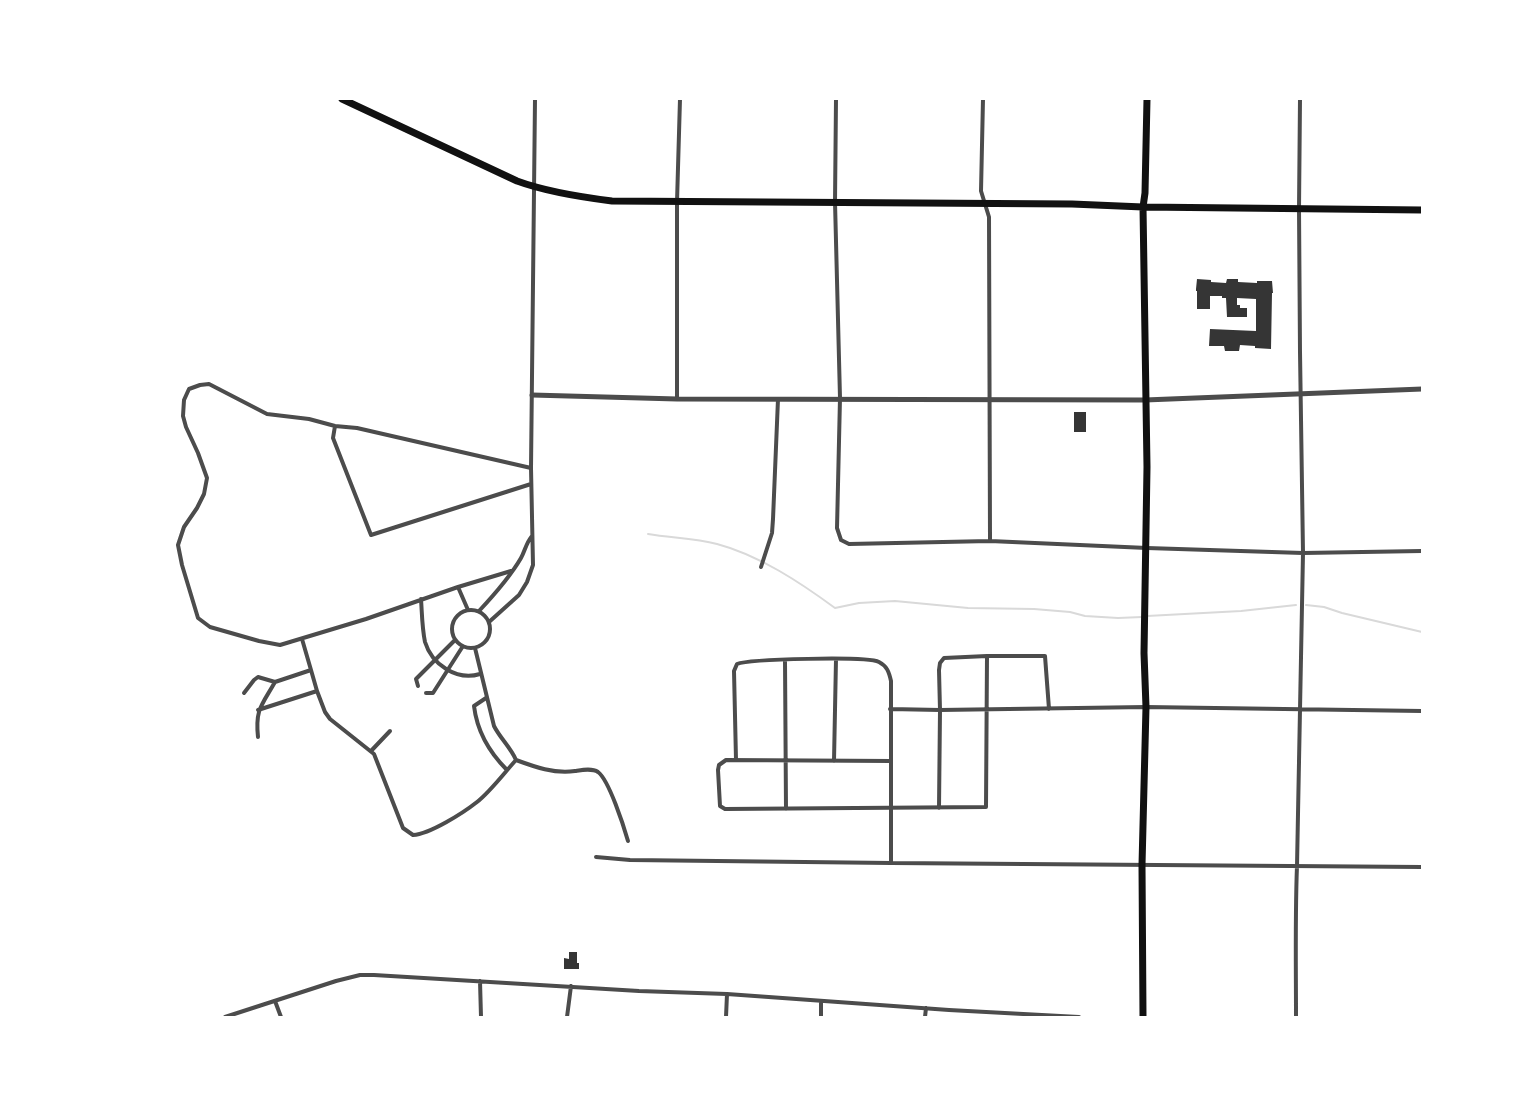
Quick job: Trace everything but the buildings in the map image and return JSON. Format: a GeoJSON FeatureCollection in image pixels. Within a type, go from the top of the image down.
{"type":"FeatureCollection","features":[{"type":"Feature","properties":{"kind":"main road"},"geometry":{"type":"LineString","coordinates":[[342,99],[534,188],[612,201],[984,203],[1422,210]]}},
{"type":"Feature","properties":{"kind":"main road"},"geometry":{"type":"LineString","coordinates":[[1143,1017],[1142,865],[1146,707],[1144,653],[1147,434],[1143,207],[1147,99]]}},
{"type":"Feature","properties":{"kind":"street"},"geometry":{"type":"LineString","coordinates":[[489,622],[519,595],[527,582],[533,560],[531,468],[535,99]]}},
{"type":"Feature","properties":{"kind":"street"},"geometry":{"type":"LineString","coordinates":[[677,399],[677,202],[680,99]]}},
{"type":"Feature","properties":{"kind":"street"},"geometry":{"type":"LineString","coordinates":[[836,99],[835,202],[840,398],[837,528],[841,540],[849,544],[990,541],[1303,553],[1422,551]]}},
{"type":"Feature","properties":{"kind":"street"},"geometry":{"type":"LineString","coordinates":[[983,99],[981,191],[988,217],[990,541]]}},
{"type":"Feature","properties":{"kind":"street"},"geometry":{"type":"LineString","coordinates":[[1296,1017],[1303,553],[1300,394],[1300,99]]}},
{"type":"Feature","properties":{"kind":"street"},"geometry":{"type":"LineString","coordinates":[[511,571],[280,645],[210,627],[198,618],[178,545],[184,526],[204,494],[207,478],[186,427],[183,416],[184,400],[189,389],[209,384],[267,414],[357,428],[531,468]]}},
{"type":"Feature","properties":{"kind":"street"},"geometry":{"type":"LineString","coordinates":[[532,395],[677,399],[1145,400],[1422,389]]}},
{"type":"Feature","properties":{"kind":"street"},"geometry":{"type":"LineString","coordinates":[[761,567],[772,533],[778,399]]}},
{"type":"Feature","properties":{"kind":"street"},"geometry":{"type":"LineString","coordinates":[[335,426],[333,438],[371,535],[531,484]]}},
{"type":"Feature","properties":{"kind":"street"},"geometry":{"type":"LineString","coordinates":[[479,611],[495,594],[522,557],[532,536]]}},
{"type":"Feature","properties":{"kind":"street"},"geometry":{"type":"LineString","coordinates":[[522,557],[533,560]]}},
{"type":"Feature","properties":{"kind":"street"},"geometry":{"type":"LineString","coordinates":[[458,587],[468,610]]}},
{"type":"Feature","properties":{"kind":"street"},"geometry":{"type":"LineString","coordinates":[[421,599],[425,641],[429,651],[440,664],[454,673],[466,676],[480,674]]}},
{"type":"Feature","properties":{"kind":"street"},"geometry":{"type":"LineString","coordinates":[[468,610],[479,611],[489,622],[488,638],[475,648],[463,646],[455,640],[453,622],[460,613],[468,610]]}},
{"type":"Feature","properties":{"kind":"street"},"geometry":{"type":"LineString","coordinates":[[302,639],[325,712],[330,719],[374,754],[403,828],[413,835],[441,825],[478,801],[516,760]]}},
{"type":"Feature","properties":{"kind":"street"},"geometry":{"type":"LineString","coordinates":[[418,686],[417,679],[455,640]]}},
{"type":"Feature","properties":{"kind":"street"},"geometry":{"type":"LineString","coordinates":[[426,693],[433,693],[463,646]]}},
{"type":"Feature","properties":{"kind":"street"},"geometry":{"type":"LineString","coordinates":[[475,648],[494,726],[516,760],[550,771],[598,772],[604,779],[620,813],[628,841]]}},
{"type":"Feature","properties":{"kind":"street"},"geometry":{"type":"LineString","coordinates":[[891,761],[726,760],[718,770],[720,806],[725,809],[986,807],[987,656]]}},
{"type":"Feature","properties":{"kind":"street"},"geometry":{"type":"LineString","coordinates":[[939,808],[939,670],[944,658],[1045,656],[1049,709]]}},
{"type":"Feature","properties":{"kind":"street"},"geometry":{"type":"LineString","coordinates":[[834,761],[836,659]]}},
{"type":"Feature","properties":{"kind":"street"},"geometry":{"type":"LineString","coordinates":[[736,760],[734,671],[737,664],[785,660],[860,659],[878,661],[888,670],[891,681],[891,863]]}},
{"type":"Feature","properties":{"kind":"street"},"geometry":{"type":"LineString","coordinates":[[785,660],[786,809]]}},
{"type":"Feature","properties":{"kind":"street"},"geometry":{"type":"LineString","coordinates":[[244,693],[258,677],[274,682],[311,670]]}},
{"type":"Feature","properties":{"kind":"street"},"geometry":{"type":"LineString","coordinates":[[258,737],[258,710],[274,682]]}},
{"type":"Feature","properties":{"kind":"street"},"geometry":{"type":"LineString","coordinates":[[258,710],[317,691]]}},
{"type":"Feature","properties":{"kind":"street"},"geometry":{"type":"LineString","coordinates":[[486,698],[474,706],[479,731],[498,762],[507,770]]}},
{"type":"Feature","properties":{"kind":"street"},"geometry":{"type":"LineString","coordinates":[[890,709],[1146,707],[1422,711]]}},
{"type":"Feature","properties":{"kind":"street"},"geometry":{"type":"LineString","coordinates":[[371,751],[390,731]]}},
{"type":"Feature","properties":{"kind":"street"},"geometry":{"type":"LineString","coordinates":[[596,857],[642,860],[1422,867]]}},
{"type":"Feature","properties":{"kind":"street"},"geometry":{"type":"LineString","coordinates":[[225,1017],[360,975],[727,994],[1079,1017]]}},
{"type":"Feature","properties":{"kind":"street"},"geometry":{"type":"LineString","coordinates":[[480,981],[481,1017]]}},
{"type":"Feature","properties":{"kind":"street"},"geometry":{"type":"LineString","coordinates":[[567,1017],[571,986]]}},
{"type":"Feature","properties":{"kind":"street"},"geometry":{"type":"LineString","coordinates":[[726,1017],[727,994]]}},
{"type":"Feature","properties":{"kind":"street"},"geometry":{"type":"LineString","coordinates":[[275,1001],[280,1017]]}},
{"type":"Feature","properties":{"kind":"street"},"geometry":{"type":"LineString","coordinates":[[821,1001],[821,1017]]}},
{"type":"Feature","properties":{"kind":"street"},"geometry":{"type":"LineString","coordinates":[[926,1008],[926,1017]]}},
{"type":"Feature","properties":{"kind":"waterway"},"geometry":{"type":"LineString","coordinates":[[648,534],[700,540],[733,549],[764,562],[835,608],[859,603],[895,601],[968,608],[1034,609],[1070,612],[1085,616],[1142,617]]}},
{"type":"Feature","properties":{"kind":"waterway"},"geometry":{"type":"LineString","coordinates":[[1147,616],[1241,611],[1296,605]]}},
{"type":"Feature","properties":{"kind":"waterway"},"geometry":{"type":"LineString","coordinates":[[1306,605],[1324,607],[1422,632]]}}]}
